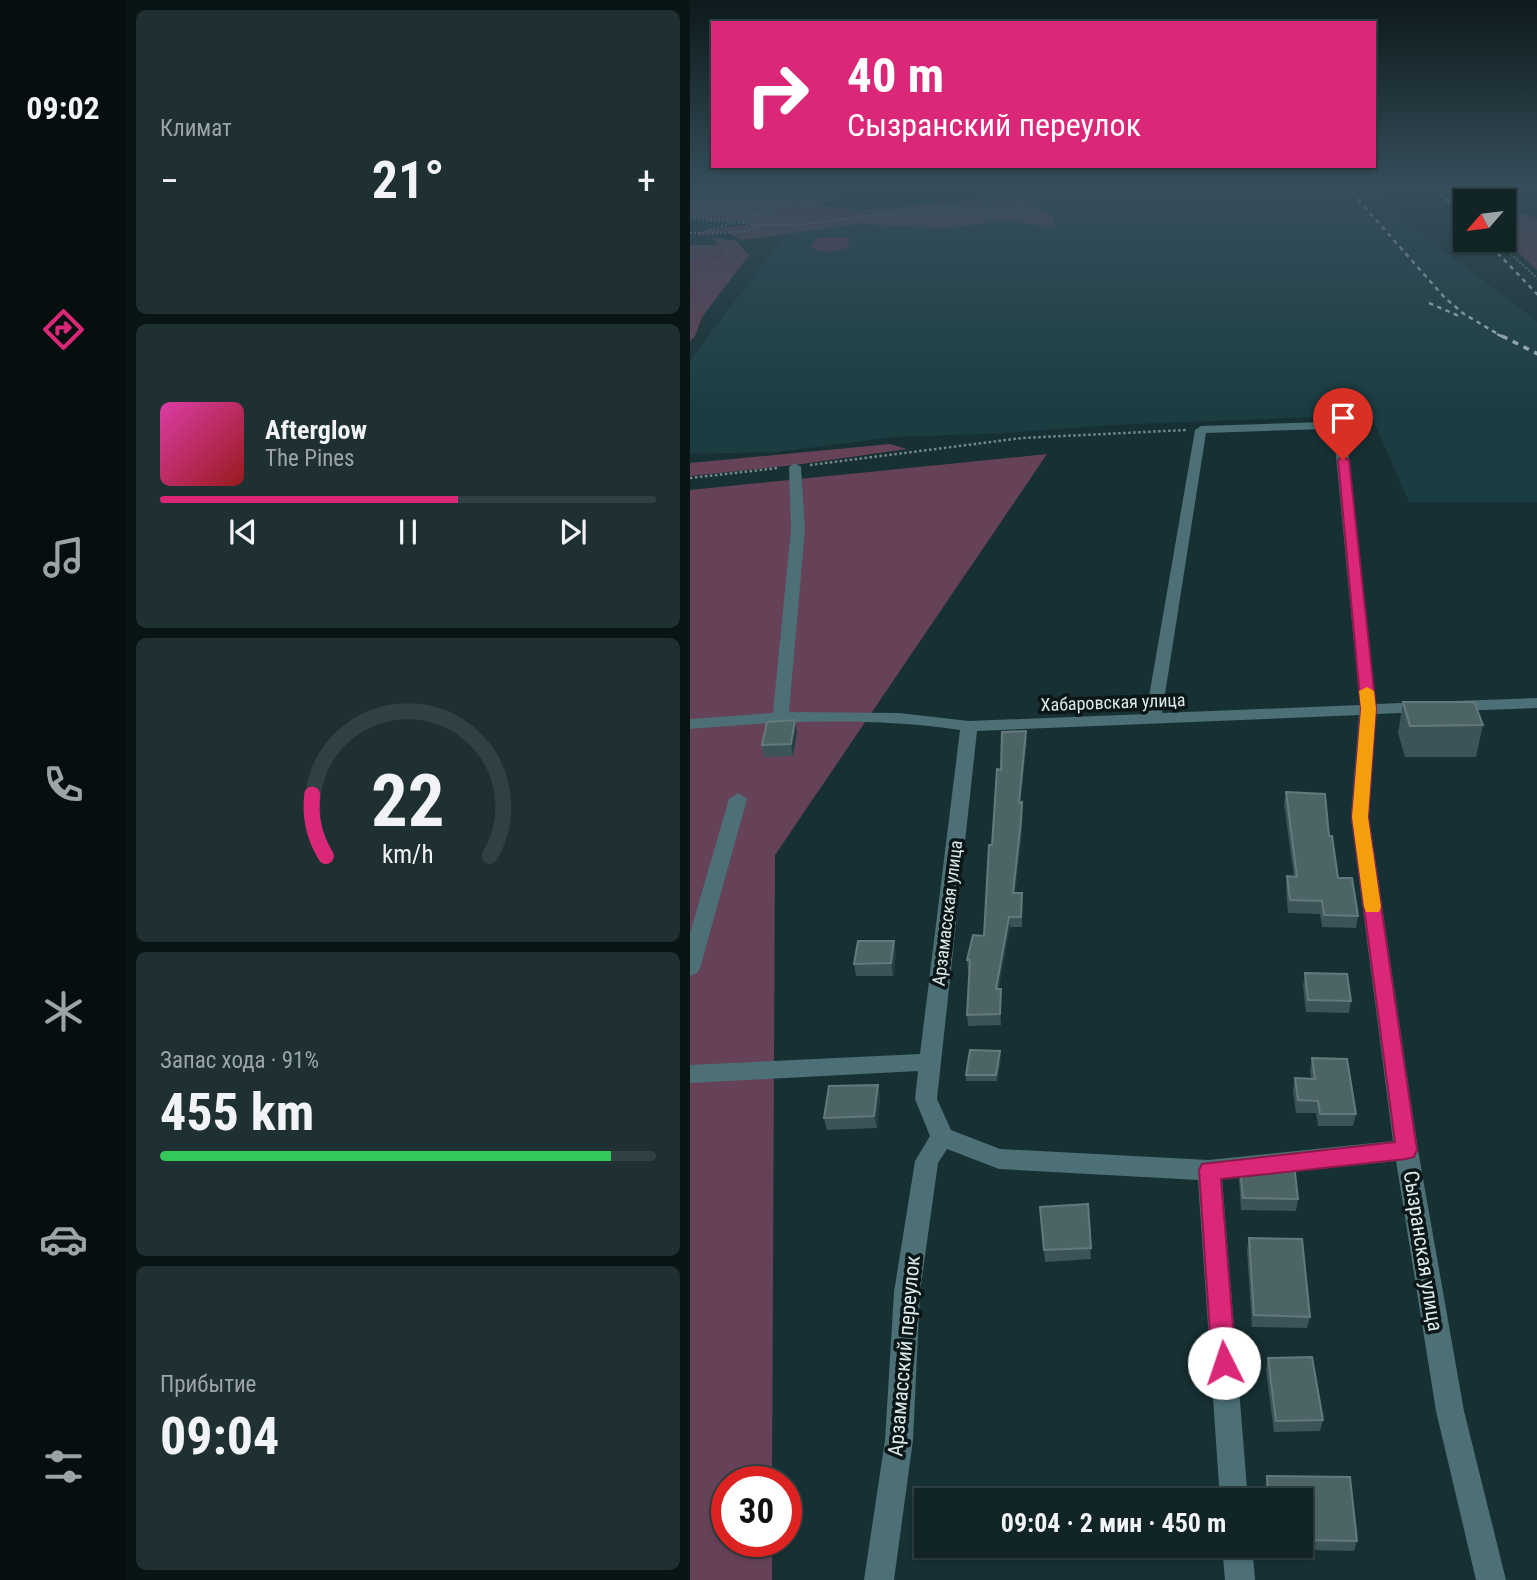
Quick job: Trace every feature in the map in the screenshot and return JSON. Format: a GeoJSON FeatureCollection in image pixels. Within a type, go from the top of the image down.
{"type":"FeatureCollection","features":[{"type":"Feature","properties":{"kind":"street","name":"Сызранская улица"},"geometry":{"type":"LineString","coordinates":[[1201,430],[1326,425],[1340,433],[1368,709],[1360,817],[1406,1150],[1450,1411],[1491,1580]]}},
{"type":"Feature","properties":{"kind":"street"},"geometry":{"type":"LineString","coordinates":[[1153,719],[1201,430]]}},
{"type":"Feature","properties":{"kind":"street"},"geometry":{"type":"LineString","coordinates":[[781,715],[798,529],[795,467]]}},
{"type":"Feature","properties":{"kind":"street","name":"Хабаровская улица"},"geometry":{"type":"LineString","coordinates":[[690,724],[781,715],[917,718],[969,726],[1538,703]]}},
{"type":"Feature","properties":{"kind":"street","name":"Арзамасская улица"},"geometry":{"type":"LineString","coordinates":[[942,1137],[926,1099],[969,726]]}},
{"type":"Feature","properties":{"kind":"street"},"geometry":{"type":"LineString","coordinates":[[690,968],[738,799]]}},
{"type":"Feature","properties":{"kind":"street"},"geometry":{"type":"LineString","coordinates":[[690,1074],[930,1062]]}},
{"type":"Feature","properties":{"kind":"street"},"geometry":{"type":"LineString","coordinates":[[942,1137],[999,1159],[1209,1170],[1406,1150]]}},
{"type":"Feature","properties":{"kind":"street","name":"Арзамасский переулок"},"geometry":{"type":"LineString","coordinates":[[879,1580],[899,1440],[907,1292],[927,1161],[942,1137]]}},
{"type":"Feature","properties":{"kind":"street"},"geometry":{"type":"LineString","coordinates":[[1209,1170],[1233,1488]]}},
{"type":"Feature","properties":{"kind":"street"},"geometry":{"type":"LineString","coordinates":[[1238,1558],[1240,1580]]}},
{"type":"Feature","properties":{"kind":"path"},"geometry":{"type":"LineString","coordinates":[[1517,260],[1538,279]]}},
{"type":"Feature","properties":{"kind":"path"},"geometry":{"type":"LineString","coordinates":[[690,478],[1022,438],[1201,430]]}},
{"type":"Feature","properties":{"kind":"shaded area"},"geometry":{"type":"Polygon","coordinates":[[[690,260],[745,260],[702,317],[695,336],[690,341],[690,260]]]}},
{"type":"Feature","properties":{"kind":"shaded area"},"geometry":{"type":"Polygon","coordinates":[[[767,260],[1455,260],[1537,321],[1537,502],[1409,502],[1371,415],[895,437],[777,452],[690,454],[690,360],[767,260]]]}},
{"type":"Feature","properties":{"kind":"shaded area"},"geometry":{"type":"Polygon","coordinates":[[[1526,260],[1537,260],[1537,270],[1526,260]]]}},
{"type":"Feature","properties":{"kind":"shaded area"},"geometry":{"type":"Polygon","coordinates":[[[890,444],[907,449],[690,476],[690,463],[890,444]]]}},
{"type":"Feature","properties":{"kind":"shaded area"},"geometry":{"type":"Polygon","coordinates":[[[1047,454],[775,855],[772,1466],[711,1466],[711,1557],[772,1557],[772,1580],[690,1580],[690,490],[1047,454]]]}},
{"type":"Feature","properties":{"kind":"building"},"geometry":{"type":"Polygon","coordinates":[[[1403,702],[1474,702],[1483,725],[1410,726],[1403,702]]]}},
{"type":"Feature","properties":{"kind":"building"},"geometry":{"type":"Polygon","coordinates":[[[795,720],[791,744],[762,745],[767,722],[795,720]]]}},
{"type":"Feature","properties":{"kind":"building"},"geometry":{"type":"Polygon","coordinates":[[[1026,731],[1019,803],[1022,802],[1021,821],[1013,893],[1022,893],[1021,917],[1009,917],[996,989],[1001,989],[1000,1014],[967,1015],[970,960],[967,960],[973,935],[984,936],[989,845],[992,845],[997,769],[1001,770],[1002,732],[1026,731]]]}},
{"type":"Feature","properties":{"kind":"building"},"geometry":{"type":"Polygon","coordinates":[[[1286,792],[1325,794],[1329,836],[1332,836],[1338,878],[1352,878],[1358,916],[1324,915],[1322,901],[1290,900],[1287,876],[1297,877],[1286,792]]]}},
{"type":"Feature","properties":{"kind":"building"},"geometry":{"type":"Polygon","coordinates":[[[858,941],[894,941],[891,963],[854,964],[858,941]]]}},
{"type":"Feature","properties":{"kind":"building"},"geometry":{"type":"Polygon","coordinates":[[[1305,973],[1347,974],[1351,1001],[1308,1000],[1305,973]]]}},
{"type":"Feature","properties":{"kind":"building"},"geometry":{"type":"Polygon","coordinates":[[[970,1050],[1000,1051],[996,1075],[966,1075],[970,1050]]]}},
{"type":"Feature","properties":{"kind":"building"},"geometry":{"type":"Polygon","coordinates":[[[1312,1058],[1347,1059],[1356,1114],[1320,1114],[1318,1101],[1298,1100],[1295,1078],[1315,1079],[1312,1058]]]}},
{"type":"Feature","properties":{"kind":"building"},"geometry":{"type":"Polygon","coordinates":[[[878,1085],[874,1116],[824,1118],[829,1086],[878,1085]]]}},
{"type":"Feature","properties":{"kind":"building"},"geometry":{"type":"Polygon","coordinates":[[[1294,1164],[1298,1199],[1243,1198],[1240,1168],[1294,1164]]]}},
{"type":"Feature","properties":{"kind":"building"},"geometry":{"type":"Polygon","coordinates":[[[1088,1204],[1091,1248],[1044,1250],[1040,1207],[1088,1204]]]}},
{"type":"Feature","properties":{"kind":"building"},"geometry":{"type":"Polygon","coordinates":[[[1249,1238],[1302,1239],[1310,1317],[1254,1315],[1249,1238]]]}},
{"type":"Feature","properties":{"kind":"building"},"geometry":{"type":"Polygon","coordinates":[[[1312,1357],[1323,1420],[1276,1421],[1268,1358],[1312,1357]]]}},
{"type":"Feature","properties":{"kind":"building"},"geometry":{"type":"Polygon","coordinates":[[[1267,1476],[1350,1477],[1357,1541],[1313,1540],[1313,1488],[1268,1488],[1267,1476]]]}},
{"type":"Feature","properties":{"kind":"waterway"},"geometry":{"type":"LineString","coordinates":[[690,264],[701,260]]}},
{"type":"Feature","properties":{"kind":"waterway"},"geometry":{"type":"LineString","coordinates":[[690,287],[694,292],[690,298]]}},
{"type":"Feature","properties":{"kind":"railway"},"geometry":{"type":"LineString","coordinates":[[1411,260],[1445,298],[1464,314],[1503,337]]}},
{"type":"Feature","properties":{"kind":"railway"},"geometry":{"type":"LineString","coordinates":[[1504,260],[1538,295]]}},
{"type":"Feature","properties":{"kind":"railway"},"geometry":{"type":"LineString","coordinates":[[1429,303],[1459,316]]}},
{"type":"Feature","properties":{"kind":"railway"},"geometry":{"type":"LineString","coordinates":[[1497,334],[1503,337]]}},
{"type":"Feature","properties":{"kind":"railway"},"geometry":{"type":"LineString","coordinates":[[1502,336],[1538,354]]}},
{"type":"Feature","properties":{"kind":"slow traffic"},"geometry":{"type":"LineString","coordinates":[[1367,691],[1360,817],[1372,907]]}},
{"type":"Feature","properties":{"kind":"route"},"geometry":{"type":"LineString","coordinates":[[1224,1363],[1209,1170],[1406,1150],[1360,817],[1368,709],[1343,460]]}}]}
